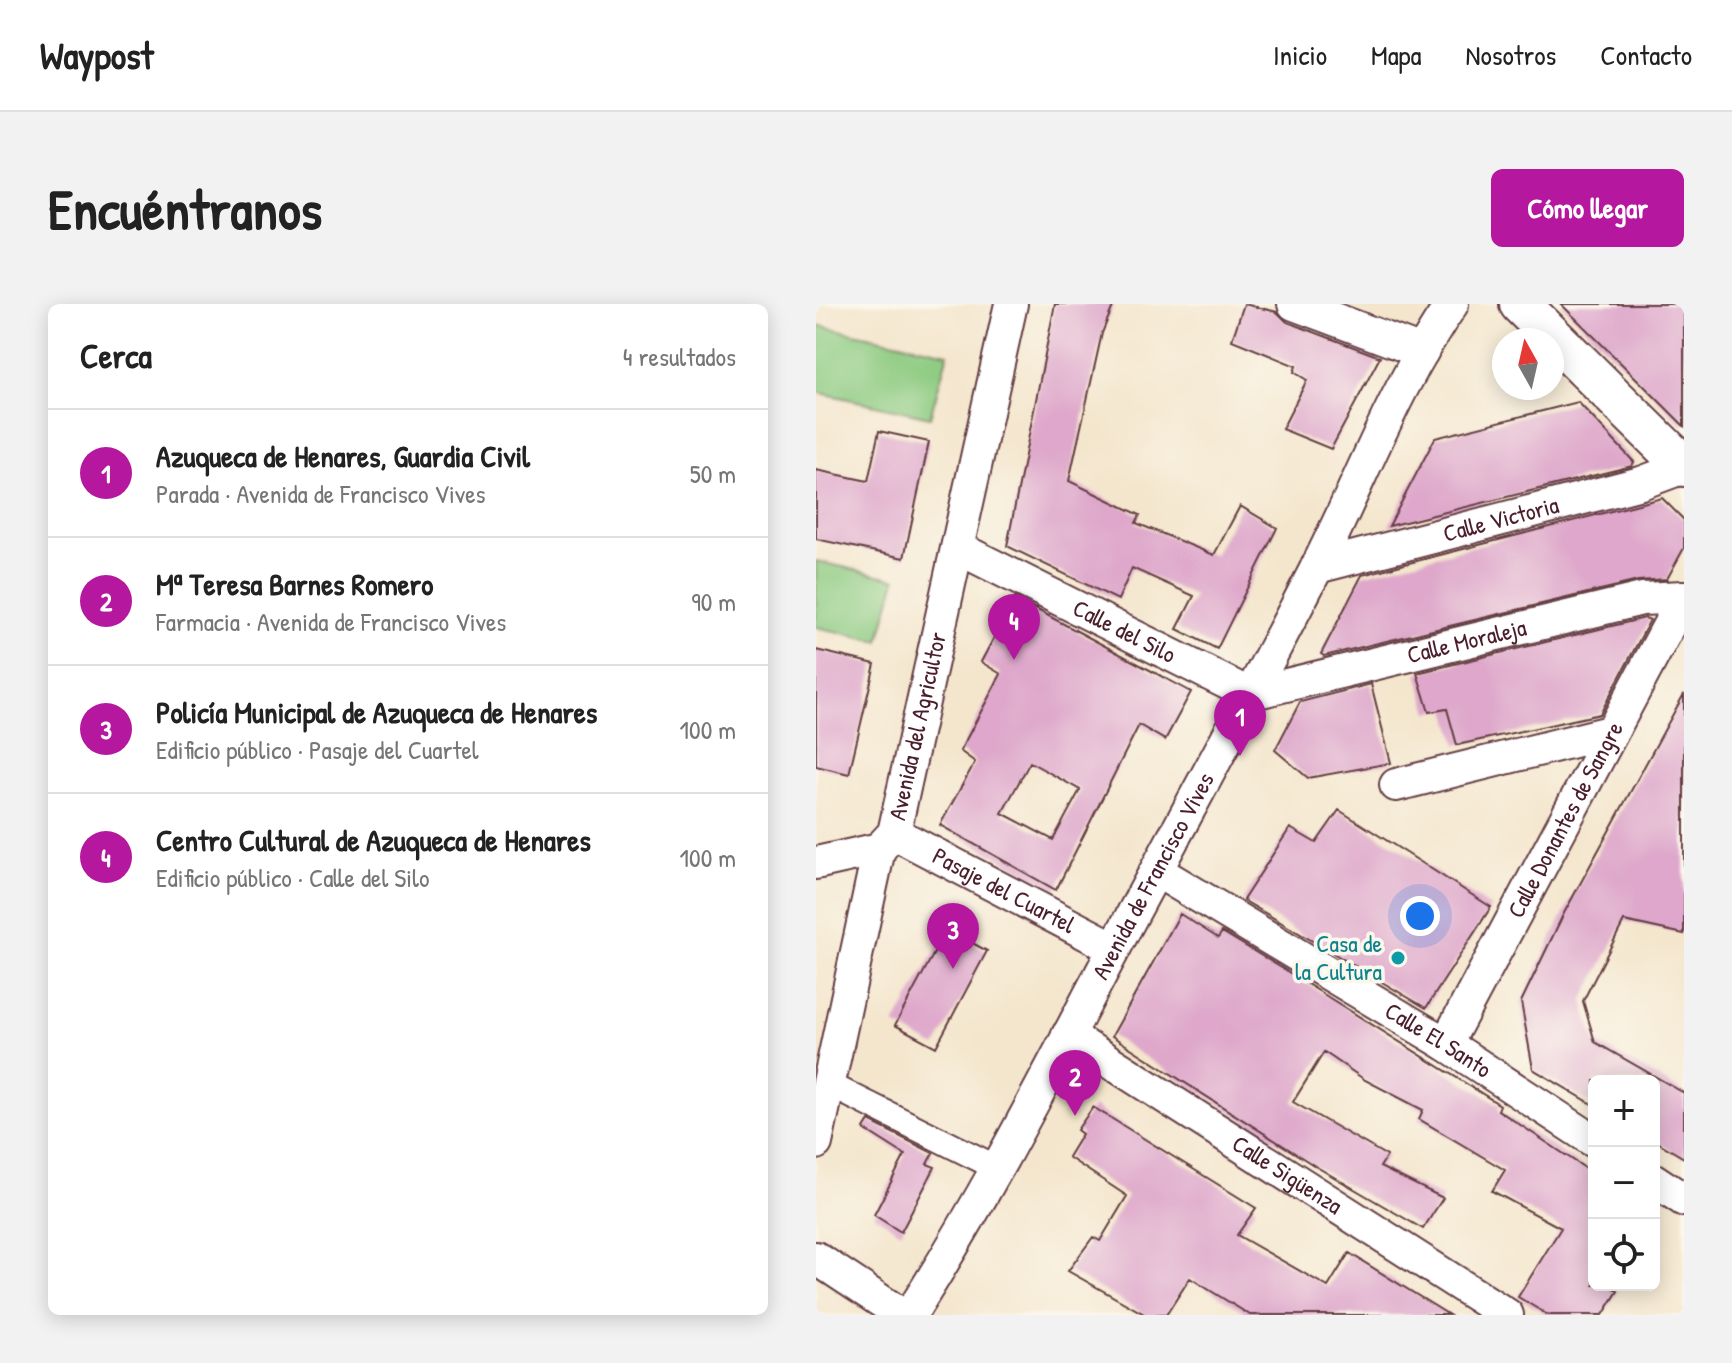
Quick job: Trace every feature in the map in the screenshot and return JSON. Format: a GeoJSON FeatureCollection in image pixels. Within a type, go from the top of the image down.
{"type":"FeatureCollection","features":[{"type":"Feature","properties":{"kind":"street","name":"Avenida del Agricultor"},"geometry":{"type":"LineString","coordinates":[[816,1143],[958,548],[1011,304]]}},
{"type":"Feature","properties":{"kind":"street"},"geometry":{"type":"LineString","coordinates":[[1294,304],[1422,352]]}},
{"type":"Feature","properties":{"kind":"street","name":"Avenida de Francisco Vives"},"geometry":{"type":"LineString","coordinates":[[910,1315],[948,1256],[997,1168],[1157,871],[1317,567],[1422,352],[1452,304]]}},
{"type":"Feature","properties":{"kind":"street"},"geometry":{"type":"LineString","coordinates":[[1520,304],[1684,466]]}},
{"type":"Feature","properties":{"kind":"street","name":"Calle Victoria"},"geometry":{"type":"LineString","coordinates":[[1317,567],[1641,483],[1684,466]]}},
{"type":"Feature","properties":{"kind":"street","name":"Calle del Silo"},"geometry":{"type":"LineString","coordinates":[[958,548],[1249,694]]}},
{"type":"Feature","properties":{"kind":"street","name":"Calle Moraleja"},"geometry":{"type":"LineString","coordinates":[[1249,694],[1642,599],[1684,597]]}},
{"type":"Feature","properties":{"kind":"street","name":"Calle Donantes de Sangre"},"geometry":{"type":"LineString","coordinates":[[1446,1044],[1684,597]]}},
{"type":"Feature","properties":{"kind":"street"},"geometry":{"type":"LineString","coordinates":[[1396,785],[1610,732]]}},
{"type":"Feature","properties":{"kind":"street"},"geometry":{"type":"LineString","coordinates":[[816,863],[886,841]]}},
{"type":"Feature","properties":{"kind":"street","name":"Pasaje del Cuartel"},"geometry":{"type":"LineString","coordinates":[[886,841],[1114,948]]}},
{"type":"Feature","properties":{"kind":"street","name":"Calle El Santo"},"geometry":{"type":"LineString","coordinates":[[1157,871],[1446,1044],[1588,1137]]}},
{"type":"Feature","properties":{"kind":"street","name":"Calle Sigüenza"},"geometry":{"type":"LineString","coordinates":[[1068,1035],[1507,1315]]}},
{"type":"Feature","properties":{"kind":"street"},"geometry":{"type":"LineString","coordinates":[[828,1084],[997,1168]]}},
{"type":"Feature","properties":{"kind":"street"},"geometry":{"type":"LineString","coordinates":[[1660,1184],[1684,1200]]}},
{"type":"Feature","properties":{"kind":"street"},"geometry":{"type":"LineString","coordinates":[[816,1258],[902,1315]]}},
{"type":"Feature","properties":{"kind":"green space"},"geometry":{"type":"Polygon","coordinates":[[[816,325],[948,353],[930,417],[816,392],[816,325]]]}},
{"type":"Feature","properties":{"kind":"green space"},"geometry":{"type":"Polygon","coordinates":[[[816,561],[896,579],[879,641],[816,627],[816,561]]]}},
{"type":"Feature","properties":{"kind":"building"},"geometry":{"type":"Polygon","coordinates":[[[1055,304],[1114,304],[1102,333],[1069,481],[1140,515],[1136,523],[1214,555],[1240,506],[1277,528],[1217,649],[1177,629],[1194,596],[1132,568],[1118,600],[1007,546],[1055,304]]]}},
{"type":"Feature","properties":{"kind":"building"},"geometry":{"type":"Polygon","coordinates":[[[1244,304],[1277,312],[1287,322],[1380,357],[1331,449],[1282,429],[1307,380],[1294,372],[1296,366],[1232,340],[1244,304]]]}},
{"type":"Feature","properties":{"kind":"building"},"geometry":{"type":"Polygon","coordinates":[[[1561,304],[1684,304],[1684,426],[1643,385],[1561,304]]]}},
{"type":"Feature","properties":{"kind":"building"},"geometry":{"type":"Polygon","coordinates":[[[1578,402],[1634,462],[1632,466],[1389,526],[1435,438],[1578,402]]]}},
{"type":"Feature","properties":{"kind":"building"},"geometry":{"type":"Polygon","coordinates":[[[879,431],[929,442],[904,558],[816,539],[816,470],[868,481],[879,431]]]}},
{"type":"Feature","properties":{"kind":"building"},"geometry":{"type":"Polygon","coordinates":[[[1662,498],[1684,520],[1684,548],[1667,579],[1638,581],[1324,656],[1321,654],[1362,575],[1662,498]]]}},
{"type":"Feature","properties":{"kind":"building"},"geometry":{"type":"Polygon","coordinates":[[[1015,598],[1191,692],[1165,740],[1139,725],[1056,890],[940,825],[975,762],[960,751],[1001,674],[981,662],[1015,598]],[[1030,762],[1002,813],[1053,840],[1080,790],[1030,762]]]}},
{"type":"Feature","properties":{"kind":"building"},"geometry":{"type":"Polygon","coordinates":[[[1645,618],[1650,620],[1600,714],[1457,745],[1447,709],[1429,712],[1417,673],[1645,618]]]}},
{"type":"Feature","properties":{"kind":"building"},"geometry":{"type":"Polygon","coordinates":[[[816,650],[875,664],[849,774],[816,766],[816,650]]]}},
{"type":"Feature","properties":{"kind":"building"},"geometry":{"type":"Polygon","coordinates":[[[1371,684],[1391,763],[1308,778],[1275,750],[1300,702],[1371,684]]]}},
{"type":"Feature","properties":{"kind":"building"},"geometry":{"type":"Polygon","coordinates":[[[1684,694],[1684,934],[1624,921],[1583,1001],[1595,1042],[1653,1075],[1588,1075],[1588,1101],[1533,1069],[1521,1002],[1563,915],[1684,694]]]}},
{"type":"Feature","properties":{"kind":"building","name":"Casa de la Cultura"},"geometry":{"type":"Polygon","coordinates":[[[1339,810],[1491,907],[1426,1008],[1243,900],[1290,828],[1316,843],[1339,810]]]}},
{"type":"Feature","properties":{"kind":"building"},"geometry":{"type":"Polygon","coordinates":[[[1180,914],[1218,938],[1222,932],[1500,1105],[1498,1110],[1588,1170],[1588,1291],[1618,1291],[1603,1315],[1548,1315],[1518,1297],[1561,1228],[1492,1191],[1505,1170],[1419,1119],[1423,1110],[1365,1080],[1324,1052],[1293,1102],[1387,1156],[1380,1167],[1443,1198],[1423,1229],[1315,1166],[1112,1036],[1180,914]]]}},
{"type":"Feature","properties":{"kind":"building"},"geometry":{"type":"Polygon","coordinates":[[[947,929],[987,951],[936,1047],[895,1025],[947,929]]]}},
{"type":"Feature","properties":{"kind":"building"},"geometry":{"type":"Polygon","coordinates":[[[1660,1079],[1684,1093],[1684,1158],[1660,1144],[1660,1079]]]}},
{"type":"Feature","properties":{"kind":"building"},"geometry":{"type":"Polygon","coordinates":[[[1093,1107],[1256,1208],[1237,1235],[1328,1287],[1349,1253],[1449,1315],[1250,1315],[1190,1278],[1166,1315],[1146,1315],[1068,1271],[1093,1237],[1100,1241],[1127,1196],[1068,1157],[1082,1134],[1077,1130],[1093,1107]]]}},
{"type":"Feature","properties":{"kind":"building"},"geometry":{"type":"Polygon","coordinates":[[[869,1121],[933,1153],[927,1164],[935,1167],[901,1232],[874,1215],[905,1155],[864,1129],[869,1121]]]}},
{"type":"Feature","properties":{"kind":"place","name":"Centro Cultural de Azuqueca de Henares"},"geometry":{"type":"Point","coordinates":[1014,660]}},
{"type":"Feature","properties":{"kind":"place","name":"Azuqueca de Henares, Guardia Civil"},"geometry":{"type":"Point","coordinates":[1240,756]}},
{"type":"Feature","properties":{"kind":"place","name":"Casa de la Cultura"},"geometry":{"type":"Point","coordinates":[1398,958]}},
{"type":"Feature","properties":{"kind":"place","name":"Policía Municipal de Azuqueca de Henares"},"geometry":{"type":"Point","coordinates":[953,969]}},
{"type":"Feature","properties":{"kind":"place","name":"Mª Teresa Barnes Romero"},"geometry":{"type":"Point","coordinates":[1075,1116]}}]}
